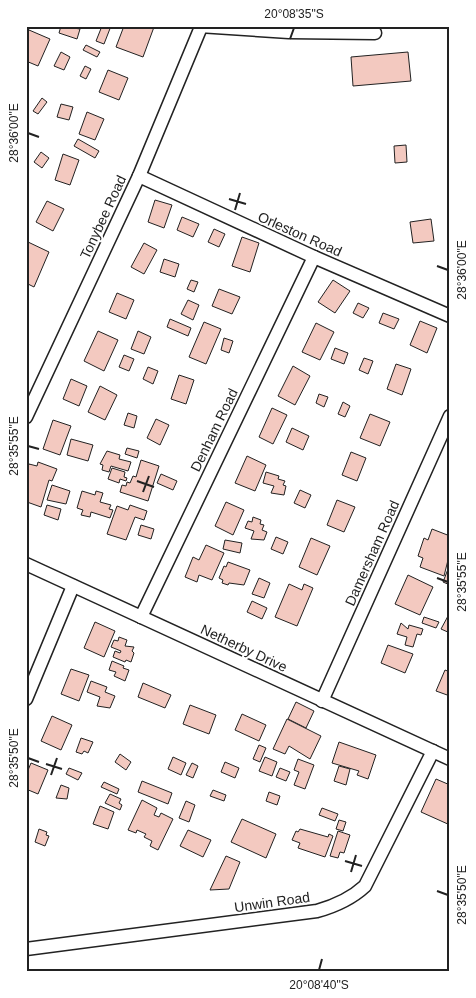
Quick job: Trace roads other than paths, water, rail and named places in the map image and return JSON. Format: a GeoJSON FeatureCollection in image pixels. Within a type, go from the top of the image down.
{"type":"FeatureCollection","features":[{"type":"Feature","properties":{"kind":"street"},"geometry":{"type":"LineString","coordinates":[[200,27],[289,32],[375,33]]}},
{"type":"Feature","properties":{"kind":"street","name":"Tonybee Road"},"geometry":{"type":"LineString","coordinates":[[26,417],[139,176],[200,27]]}},
{"type":"Feature","properties":{"kind":"street","name":"Orleston Road"},"geometry":{"type":"LineString","coordinates":[[139,176],[314,257],[450,316]]}},
{"type":"Feature","properties":{"kind":"street","name":"Denham Road"},"geometry":{"type":"LineString","coordinates":[[141,617],[314,257]]}},
{"type":"Feature","properties":{"kind":"street","name":"Damersham Road"},"geometry":{"type":"LineString","coordinates":[[322,701],[450,416]]}},
{"type":"Feature","properties":{"kind":"street","name":"Netherby Drive"},"geometry":{"type":"LineString","coordinates":[[26,564],[450,759]]}},
{"type":"Feature","properties":{"kind":"street"},"geometry":{"type":"LineString","coordinates":[[26,699],[73,586]]}},
{"type":"Feature","properties":{"kind":"street","name":"Unwin Road"},"geometry":{"type":"LineString","coordinates":[[26,949],[317,911],[334,906],[355,895],[365,886],[433,751]]}}]}
